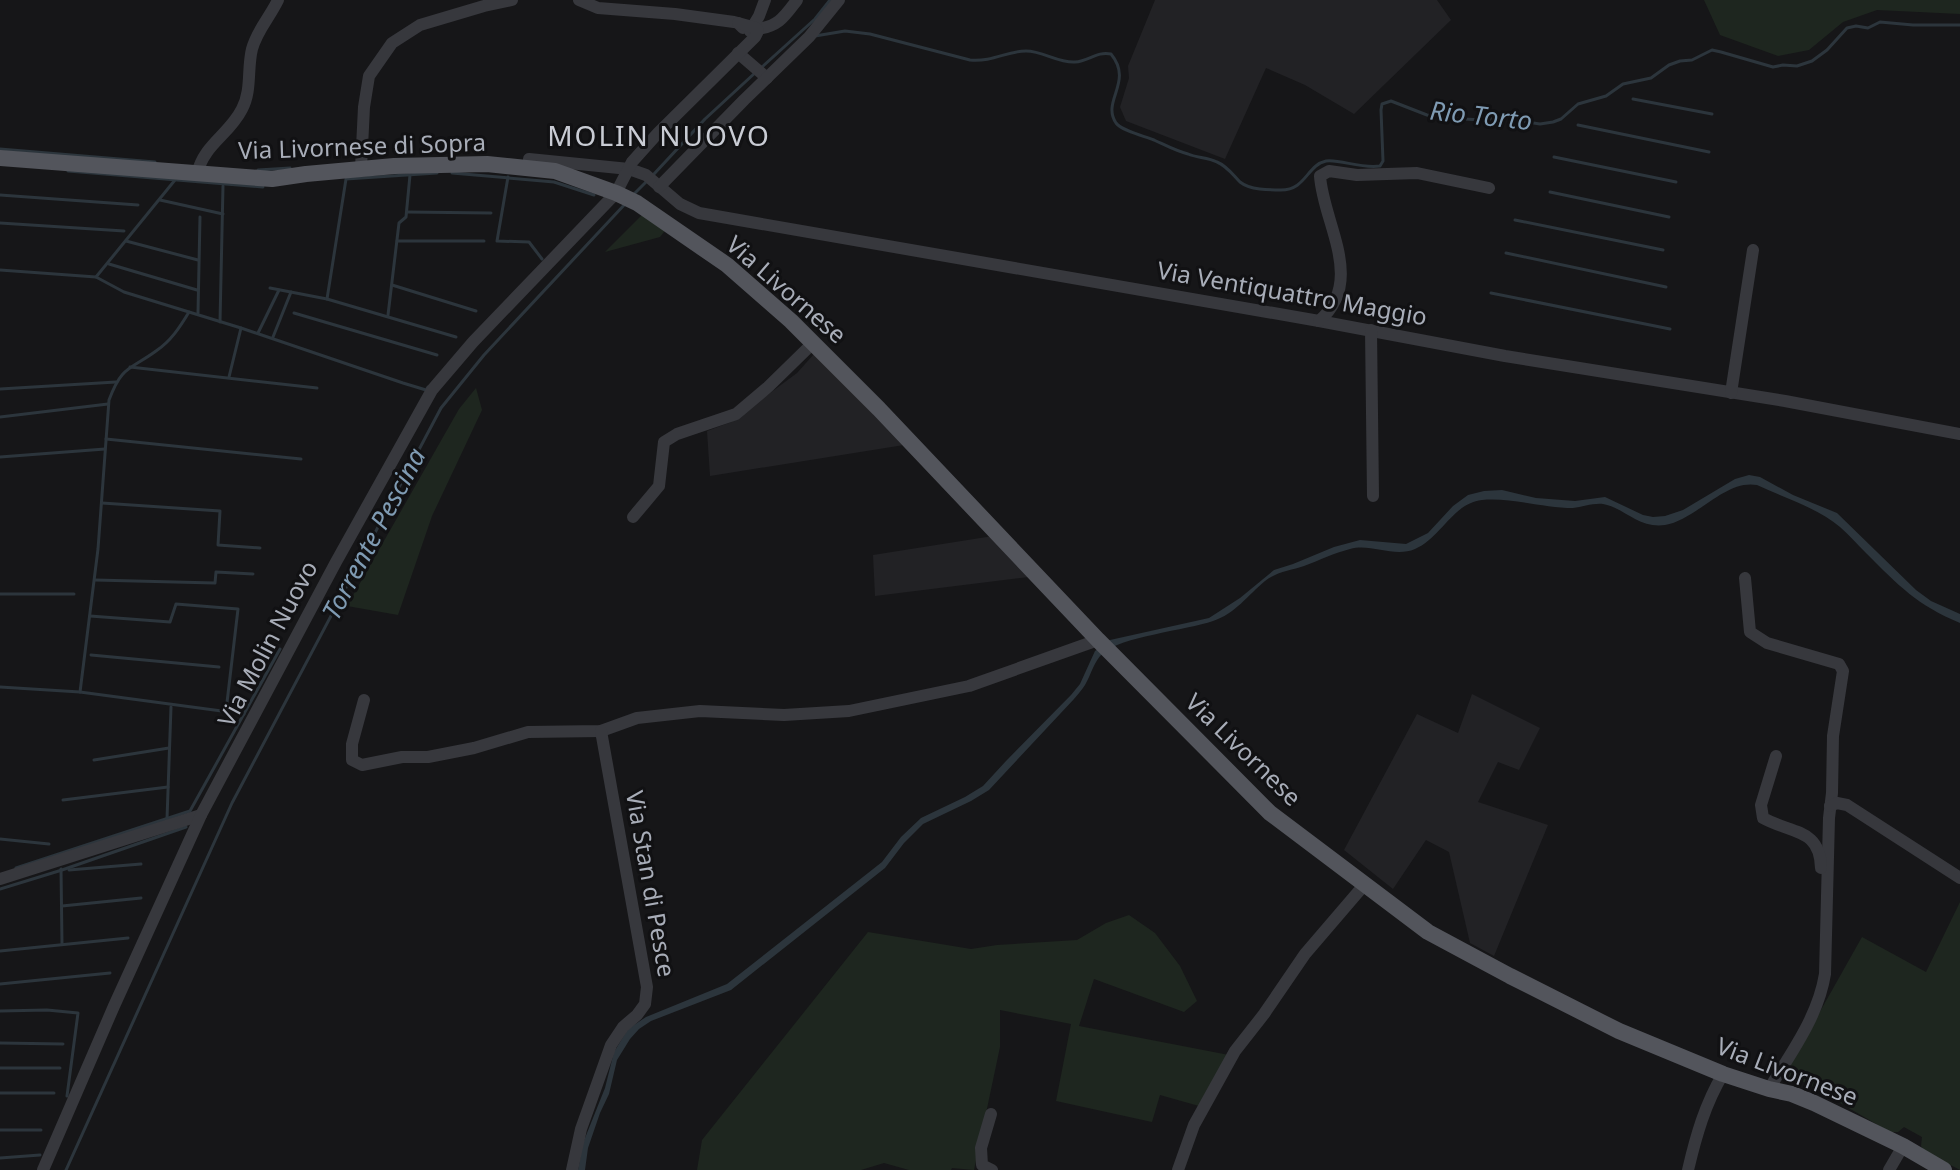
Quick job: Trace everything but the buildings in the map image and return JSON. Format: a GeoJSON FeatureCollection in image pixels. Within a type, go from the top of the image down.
{"type":"FeatureCollection","features":[{"type":"Feature","properties":{"kind":"main road","name":"Via Livornese di Sopra"},"geometry":{"type":"LineString","coordinates":[[0,158],[272,179],[361,168],[487,164],[555,171],[626,198]]}},
{"type":"Feature","properties":{"kind":"main road","name":"Via Livornese"},"geometry":{"type":"LineString","coordinates":[[626,198],[727,265],[791,321],[1099,641],[1270,813],[1428,932],[1619,1031],[1723,1074],[1814,1103],[1903,1146],[1944,1170]]}},
{"type":"Feature","properties":{"kind":"street"},"geometry":{"type":"LineString","coordinates":[[197,174],[200,160],[242,111],[247,98],[252,50],[259,28],[278,0]]}},
{"type":"Feature","properties":{"kind":"street"},"geometry":{"type":"LineString","coordinates":[[361,168],[369,76],[392,43],[420,25],[512,0]]}},
{"type":"Feature","properties":{"kind":"street"},"geometry":{"type":"LineString","coordinates":[[579,0],[598,8],[736,22],[753,32],[776,24],[797,0]]}},
{"type":"Feature","properties":{"kind":"street"},"geometry":{"type":"LineString","coordinates":[[753,32],[765,0]]}},
{"type":"Feature","properties":{"kind":"street"},"geometry":{"type":"LineString","coordinates":[[653,182],[809,37],[839,0]]}},
{"type":"Feature","properties":{"kind":"street","name":"Via Molin Nuovo"},"geometry":{"type":"LineString","coordinates":[[43,1170],[201,815],[432,390],[473,342],[626,198],[629,169],[643,150],[738,53],[753,32]]}},
{"type":"Feature","properties":{"kind":"street"},"geometry":{"type":"LineString","coordinates":[[738,53],[766,76]]}},
{"type":"Feature","properties":{"kind":"street"},"geometry":{"type":"LineString","coordinates":[[529,159],[629,169]]}},
{"type":"Feature","properties":{"kind":"street","name":"Via Ventiquattro Maggio"},"geometry":{"type":"LineString","coordinates":[[629,169],[653,182],[680,204],[699,213],[1960,434]]}},
{"type":"Feature","properties":{"kind":"street"},"geometry":{"type":"LineString","coordinates":[[1319,321],[1329,313],[1339,292],[1341,271],[1336,237],[1321,191],[1320,176],[1329,171],[1357,175],[1417,173],[1489,188]]}},
{"type":"Feature","properties":{"kind":"street"},"geometry":{"type":"LineString","coordinates":[[1731,393],[1753,250]]}},
{"type":"Feature","properties":{"kind":"street"},"geometry":{"type":"LineString","coordinates":[[1371,330],[1373,496]]}},
{"type":"Feature","properties":{"kind":"street"},"geometry":{"type":"LineString","coordinates":[[633,517],[659,486],[664,442],[677,434],[736,414],[813,343]]}},
{"type":"Feature","properties":{"kind":"street"},"geometry":{"type":"LineString","coordinates":[[1745,578],[1750,632],[1767,643],[1839,664],[1843,671],[1833,736],[1825,974],[1821,995],[1809,1023],[1769,1089]]}},
{"type":"Feature","properties":{"kind":"street"},"geometry":{"type":"LineString","coordinates":[[364,700],[352,744],[352,760],[362,765],[474,748],[528,732],[601,731],[637,718],[700,711],[784,715],[849,711],[969,686],[1099,641]]}},
{"type":"Feature","properties":{"kind":"street","name":"Via Stan di Pesce"},"geometry":{"type":"LineString","coordinates":[[572,1170],[581,1129],[611,1045],[645,1004],[647,987],[601,731]]}},
{"type":"Feature","properties":{"kind":"street"},"geometry":{"type":"LineString","coordinates":[[1776,756],[1761,805],[1763,818],[1812,838],[1821,858],[1821,887],[1827,912]]}},
{"type":"Feature","properties":{"kind":"street"},"geometry":{"type":"LineString","coordinates":[[1830,806],[1837,803],[1847,805],[1960,878]]}},
{"type":"Feature","properties":{"kind":"street"},"geometry":{"type":"LineString","coordinates":[[0,879],[201,815]]}},
{"type":"Feature","properties":{"kind":"street"},"geometry":{"type":"LineString","coordinates":[[1178,1170],[1194,1125],[1235,1051],[1305,954],[1365,884]]}},
{"type":"Feature","properties":{"kind":"street"},"geometry":{"type":"LineString","coordinates":[[1688,1170],[1701,1120],[1723,1074]]}},
{"type":"Feature","properties":{"kind":"street"},"geometry":{"type":"LineString","coordinates":[[991,1114],[981,1148],[982,1165],[992,1170]]}},
{"type":"Feature","properties":{"kind":"street"},"geometry":{"type":"LineString","coordinates":[[1889,1170],[1903,1146]]}},
{"type":"Feature","properties":{"kind":"shaded area"},"geometry":{"type":"Polygon","coordinates":[[[1155,0],[1437,0],[1451,20],[1354,114],[1305,85],[1266,68],[1225,159],[1126,121],[1120,107],[1129,78],[1128,66],[1155,0]]]}},
{"type":"Feature","properties":{"kind":"shaded area"},"geometry":{"type":"Polygon","coordinates":[[[1704,0],[1960,0],[1960,14],[1877,10],[1843,22],[1809,50],[1778,56],[1720,35],[1704,0]]]}},
{"type":"Feature","properties":{"kind":"shaded area"},"geometry":{"type":"Polygon","coordinates":[[[643,214],[667,228],[660,237],[605,252],[643,214]]]}},
{"type":"Feature","properties":{"kind":"shaded area"},"geometry":{"type":"Polygon","coordinates":[[[814,354],[904,445],[710,476],[707,431],[731,422],[797,373],[814,354]]]}},
{"type":"Feature","properties":{"kind":"shaded area"},"geometry":{"type":"Polygon","coordinates":[[[476,388],[482,410],[432,516],[398,615],[347,606],[459,409],[476,388]]]}},
{"type":"Feature","properties":{"kind":"shaded area"},"geometry":{"type":"Polygon","coordinates":[[[1749,475],[1760,477],[1837,513],[1916,590],[1931,601],[1960,614],[1960,623],[1909,594],[1831,520],[1757,485],[1733,488],[1677,522],[1665,525],[1647,524],[1603,504],[1573,508],[1482,500],[1463,507],[1415,549],[1399,552],[1350,549],[1279,573],[1221,618],[1124,643],[1103,653],[1080,692],[989,790],[923,824],[885,868],[731,990],[651,1021],[639,1029],[617,1060],[609,1094],[588,1148],[585,1170],[578,1170],[583,1143],[605,1088],[614,1052],[628,1029],[646,1017],[727,984],[882,862],[921,818],[983,786],[1071,695],[1080,684],[1095,651],[1110,640],[1209,618],[1274,570],[1334,547],[1360,540],[1406,544],[1428,533],[1468,495],[1502,490],[1536,498],[1575,501],[1605,497],[1653,517],[1683,510],[1735,479],[1749,475]]]}},
{"type":"Feature","properties":{"kind":"shaded area"},"geometry":{"type":"Polygon","coordinates":[[[993,536],[1029,577],[875,596],[873,555],[993,536]]]}},
{"type":"Feature","properties":{"kind":"shaded area"},"geometry":{"type":"Polygon","coordinates":[[[1472,694],[1540,728],[1519,770],[1498,762],[1478,802],[1548,825],[1494,956],[1470,943],[1449,852],[1426,840],[1393,889],[1344,850],[1417,714],[1458,733],[1472,694]]]}},
{"type":"Feature","properties":{"kind":"shaded area"},"geometry":{"type":"Polygon","coordinates":[[[1960,902],[1960,1170],[1924,1151],[1922,1137],[1904,1127],[1898,1132],[1890,1132],[1804,1082],[1791,1080],[1786,1072],[1862,937],[1926,972],[1960,902]]]}},
{"type":"Feature","properties":{"kind":"shaded area"},"geometry":{"type":"Polygon","coordinates":[[[1129,915],[1155,933],[1180,966],[1197,1001],[1184,1012],[1094,979],[1079,1026],[1229,1055],[1199,1106],[1160,1095],[1152,1122],[1056,1101],[1071,1024],[1000,1010],[1000,1047],[974,1170],[909,1170],[884,1163],[861,1170],[697,1170],[702,1140],[868,932],[971,949],[1077,940],[1106,923],[1129,915]]]}},
{"type":"Feature","properties":{"kind":"waterway","name":"Torrente Pescina"},"geometry":{"type":"LineString","coordinates":[[762,67],[815,19],[830,0]]}},
{"type":"Feature","properties":{"kind":"waterway","name":"Rio Torto"},"geometry":{"type":"LineString","coordinates":[[815,36],[845,31],[870,34],[970,60],[1026,51],[1069,62],[1111,54],[1119,74],[1112,107],[1112,115],[1119,126],[1179,151],[1217,162],[1249,187],[1281,190],[1296,186],[1314,167],[1326,161],[1380,166],[1383,161],[1382,104],[1391,101],[1427,115],[1445,118],[1483,120],[1513,116],[1540,124],[1561,119],[1578,104],[1606,96],[1623,84],[1651,78],[1669,65],[1692,60],[1712,50],[1773,67],[1797,66],[1812,61],[1827,50],[1847,28],[1868,28],[1880,22],[1960,25]]}},
{"type":"Feature","properties":{"kind":"waterway","name":"Torrente Pescina"},"geometry":{"type":"LineString","coordinates":[[654,174],[705,119],[756,72]]}},
{"type":"Feature","properties":{"kind":"waterway"},"geometry":{"type":"LineString","coordinates":[[1633,99],[1712,114]]}},
{"type":"Feature","properties":{"kind":"waterway"},"geometry":{"type":"LineString","coordinates":[[1578,125],[1709,152]]}},
{"type":"Feature","properties":{"kind":"waterway"},"geometry":{"type":"LineString","coordinates":[[0,149],[155,162]]}},
{"type":"Feature","properties":{"kind":"waterway"},"geometry":{"type":"LineString","coordinates":[[1554,157],[1676,182]]}},
{"type":"Feature","properties":{"kind":"waterway"},"geometry":{"type":"LineString","coordinates":[[258,170],[290,168]]}},
{"type":"Feature","properties":{"kind":"waterway"},"geometry":{"type":"LineString","coordinates":[[68,171],[263,187]]}},
{"type":"Feature","properties":{"kind":"waterway"},"geometry":{"type":"LineString","coordinates":[[327,299],[346,179],[437,173]]}},
{"type":"Feature","properties":{"kind":"waterway"},"geometry":{"type":"LineString","coordinates":[[452,173],[554,182],[594,195]]}},
{"type":"Feature","properties":{"kind":"waterway"},"geometry":{"type":"LineString","coordinates":[[388,315],[399,223],[406,217],[410,175]]}},
{"type":"Feature","properties":{"kind":"waterway"},"geometry":{"type":"LineString","coordinates":[[508,177],[497,241],[529,242],[542,259]]}},
{"type":"Feature","properties":{"kind":"waterway"},"geometry":{"type":"LineString","coordinates":[[0,270],[96,277],[175,180]]}},
{"type":"Feature","properties":{"kind":"waterway","name":"Torrente Pescina"},"geometry":{"type":"LineString","coordinates":[[634,194],[648,180]]}},
{"type":"Feature","properties":{"kind":"waterway"},"geometry":{"type":"LineString","coordinates":[[220,322],[223,186]]}},
{"type":"Feature","properties":{"kind":"waterway"},"geometry":{"type":"LineString","coordinates":[[1550,192],[1669,217]]}},
{"type":"Feature","properties":{"kind":"waterway"},"geometry":{"type":"LineString","coordinates":[[0,195],[138,205]]}},
{"type":"Feature","properties":{"kind":"waterway"},"geometry":{"type":"LineString","coordinates":[[160,200],[223,214]]}},
{"type":"Feature","properties":{"kind":"waterway","name":"Torrente Pescina"},"geometry":{"type":"LineString","coordinates":[[66,1170],[232,803],[441,408],[484,355],[626,203]]}},
{"type":"Feature","properties":{"kind":"waterway"},"geometry":{"type":"LineString","coordinates":[[407,212],[491,213]]}},
{"type":"Feature","properties":{"kind":"waterway"},"geometry":{"type":"LineString","coordinates":[[198,313],[200,217]]}},
{"type":"Feature","properties":{"kind":"waterway"},"geometry":{"type":"LineString","coordinates":[[1515,220],[1663,250]]}},
{"type":"Feature","properties":{"kind":"waterway"},"geometry":{"type":"LineString","coordinates":[[0,223],[124,231]]}},
{"type":"Feature","properties":{"kind":"waterway"},"geometry":{"type":"LineString","coordinates":[[126,241],[198,260]]}},
{"type":"Feature","properties":{"kind":"waterway"},"geometry":{"type":"LineString","coordinates":[[397,241],[484,241]]}},
{"type":"Feature","properties":{"kind":"waterway"},"geometry":{"type":"LineString","coordinates":[[1506,253],[1666,287]]}},
{"type":"Feature","properties":{"kind":"waterway"},"geometry":{"type":"LineString","coordinates":[[109,264],[197,290]]}},
{"type":"Feature","properties":{"kind":"waterway"},"geometry":{"type":"LineString","coordinates":[[96,277],[124,292],[403,383],[426,390],[428,387]]}},
{"type":"Feature","properties":{"kind":"waterway"},"geometry":{"type":"LineString","coordinates":[[392,285],[476,311]]}},
{"type":"Feature","properties":{"kind":"waterway"},"geometry":{"type":"LineString","coordinates":[[270,288],[327,299],[456,337]]}},
{"type":"Feature","properties":{"kind":"waterway"},"geometry":{"type":"LineString","coordinates":[[258,333],[279,290]]}},
{"type":"Feature","properties":{"kind":"waterway"},"geometry":{"type":"LineString","coordinates":[[273,337],[291,292]]}},
{"type":"Feature","properties":{"kind":"waterway"},"geometry":{"type":"LineString","coordinates":[[1491,293],[1670,329]]}},
{"type":"Feature","properties":{"kind":"waterway"},"geometry":{"type":"LineString","coordinates":[[80,692],[98,549],[109,400],[123,374],[166,343],[189,312]]}},
{"type":"Feature","properties":{"kind":"waterway"},"geometry":{"type":"LineString","coordinates":[[294,313],[437,355]]}},
{"type":"Feature","properties":{"kind":"waterway"},"geometry":{"type":"LineString","coordinates":[[229,377],[241,328]]}},
{"type":"Feature","properties":{"kind":"waterway"},"geometry":{"type":"LineString","coordinates":[[130,367],[317,388]]}},
{"type":"Feature","properties":{"kind":"waterway"},"geometry":{"type":"LineString","coordinates":[[0,389],[116,382]]}},
{"type":"Feature","properties":{"kind":"waterway"},"geometry":{"type":"LineString","coordinates":[[0,417],[108,404]]}},
{"type":"Feature","properties":{"kind":"waterway"},"geometry":{"type":"LineString","coordinates":[[106,439],[301,459]]}},
{"type":"Feature","properties":{"kind":"waterway"},"geometry":{"type":"LineString","coordinates":[[0,457],[105,449]]}},
{"type":"Feature","properties":{"kind":"waterway"},"geometry":{"type":"LineString","coordinates":[[102,503],[220,511],[218,545],[260,548]]}},
{"type":"Feature","properties":{"kind":"waterway"},"geometry":{"type":"LineString","coordinates":[[95,580],[215,583],[216,572],[253,574]]}},
{"type":"Feature","properties":{"kind":"waterway"},"geometry":{"type":"LineString","coordinates":[[0,594],[74,594]]}},
{"type":"Feature","properties":{"kind":"waterway"},"geometry":{"type":"LineString","coordinates":[[90,616],[170,622],[176,604],[238,609],[226,711]]}},
{"type":"Feature","properties":{"kind":"waterway"},"geometry":{"type":"LineString","coordinates":[[16,868],[190,811],[280,649]]}},
{"type":"Feature","properties":{"kind":"waterway"},"geometry":{"type":"LineString","coordinates":[[91,655],[219,667]]}},
{"type":"Feature","properties":{"kind":"waterway"},"geometry":{"type":"LineString","coordinates":[[0,687],[80,692],[244,714]]}},
{"type":"Feature","properties":{"kind":"waterway"},"geometry":{"type":"LineString","coordinates":[[167,819],[171,707]]}},
{"type":"Feature","properties":{"kind":"waterway"},"geometry":{"type":"LineString","coordinates":[[94,760],[169,748]]}},
{"type":"Feature","properties":{"kind":"waterway"},"geometry":{"type":"LineString","coordinates":[[63,800],[168,787]]}},
{"type":"Feature","properties":{"kind":"waterway"},"geometry":{"type":"LineString","coordinates":[[0,889],[186,827]]}},
{"type":"Feature","properties":{"kind":"waterway"},"geometry":{"type":"LineString","coordinates":[[0,839],[49,844]]}},
{"type":"Feature","properties":{"kind":"waterway"},"geometry":{"type":"LineString","coordinates":[[69,870],[141,864]]}},
{"type":"Feature","properties":{"kind":"waterway"},"geometry":{"type":"LineString","coordinates":[[61,869],[62,944]]}},
{"type":"Feature","properties":{"kind":"waterway"},"geometry":{"type":"LineString","coordinates":[[62,906],[141,898]]}},
{"type":"Feature","properties":{"kind":"waterway"},"geometry":{"type":"LineString","coordinates":[[0,951],[128,938]]}},
{"type":"Feature","properties":{"kind":"waterway"},"geometry":{"type":"LineString","coordinates":[[0,984],[110,973]]}},
{"type":"Feature","properties":{"kind":"waterway"},"geometry":{"type":"LineString","coordinates":[[0,1011],[78,1013],[67,1096]]}},
{"type":"Feature","properties":{"kind":"waterway"},"geometry":{"type":"LineString","coordinates":[[0,1043],[63,1044]]}},
{"type":"Feature","properties":{"kind":"waterway"},"geometry":{"type":"LineString","coordinates":[[0,1068],[60,1068]]}},
{"type":"Feature","properties":{"kind":"waterway"},"geometry":{"type":"LineString","coordinates":[[0,1093],[54,1093]]}},
{"type":"Feature","properties":{"kind":"waterway"},"geometry":{"type":"LineString","coordinates":[[0,1130],[41,1130]]}},
{"type":"Feature","properties":{"kind":"waterway"},"geometry":{"type":"LineString","coordinates":[[0,1158],[40,1155]]}},
{"type":"Feature","properties":{"kind":"district","name":"MOLIN NUOVO"},"geometry":{"type":"Point","coordinates":[659,136]}}]}
